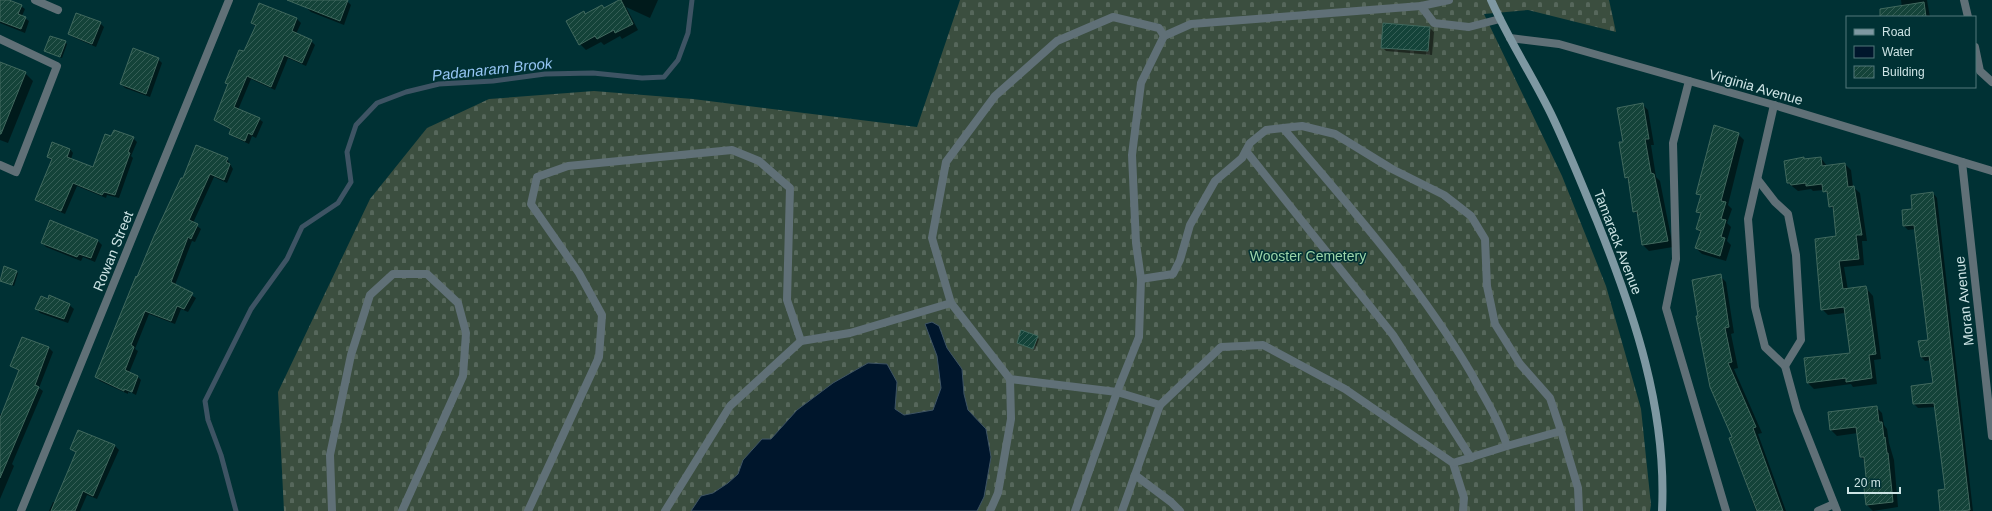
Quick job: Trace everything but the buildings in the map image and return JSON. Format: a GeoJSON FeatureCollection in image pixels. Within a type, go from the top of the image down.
{"type":"FeatureCollection","features":[{"type":"Feature","properties":{"kind":"street"},"geometry":{"type":"LineString","coordinates":[[35,0],[58,10]]}},
{"type":"Feature","properties":{"kind":"street","name":"Rowan Street"},"geometry":{"type":"LineString","coordinates":[[21,511],[230,0]]}},
{"type":"Feature","properties":{"kind":"street"},"geometry":{"type":"LineString","coordinates":[[1075,511],[1117,392],[1139,337],[1141,279],[1136,242],[1132,156],[1141,83],[1164,36],[1191,24],[1421,6],[1449,0]]}},
{"type":"Feature","properties":{"kind":"street","name":"Tamarack Avenue"},"geometry":{"type":"LineString","coordinates":[[1491,0],[1553,118],[1620,277],[1645,359],[1657,422],[1663,479],[1662,511]]}},
{"type":"Feature","properties":{"kind":"street"},"geometry":{"type":"LineString","coordinates":[[1964,0],[1968,16]]}},
{"type":"Feature","properties":{"kind":"street"},"geometry":{"type":"LineString","coordinates":[[1421,6],[1434,23],[1469,28],[1500,19]]}},
{"type":"Feature","properties":{"kind":"street"},"geometry":{"type":"LineString","coordinates":[[990,511],[998,493],[1011,419],[1010,378],[951,303],[932,238],[946,162],[995,96],[1057,41],[1113,17],[1159,28],[1164,36]]}},
{"type":"Feature","properties":{"kind":"street","name":"Virginia Avenue"},"geometry":{"type":"LineString","coordinates":[[1510,38],[1560,44],[1774,105],[1992,171]]}},
{"type":"Feature","properties":{"kind":"street"},"geometry":{"type":"LineString","coordinates":[[0,39],[57,66],[16,172],[0,165]]}},
{"type":"Feature","properties":{"kind":"street"},"geometry":{"type":"LineString","coordinates":[[1976,52],[1980,71],[1992,82]]}},
{"type":"Feature","properties":{"kind":"street"},"geometry":{"type":"LineString","coordinates":[[1689,81],[1673,143],[1676,259],[1666,308],[1726,511]]}},
{"type":"Feature","properties":{"kind":"street"},"geometry":{"type":"LineString","coordinates":[[1774,105],[1748,220],[1755,307],[1765,347],[1784,366],[1797,410],[1836,508],[1818,511]]}},
{"type":"Feature","properties":{"kind":"street"},"geometry":{"type":"LineString","coordinates":[[1141,279],[1173,274],[1180,260],[1190,225],[1215,181],[1242,158],[1250,143],[1266,130],[1302,126],[1335,134],[1392,169],[1444,195],[1471,216],[1485,239],[1487,286],[1495,324],[1520,364],[1550,398],[1562,431],[1578,488],[1579,511]]}},
{"type":"Feature","properties":{"kind":"street"},"geometry":{"type":"LineString","coordinates":[[1283,128],[1372,234],[1450,338],[1500,424],[1507,446]]}},
{"type":"Feature","properties":{"kind":"street"},"geometry":{"type":"LineString","coordinates":[[528,511],[599,357],[602,315],[579,273],[530,204],[537,177],[568,166],[732,150],[759,161],[790,188],[787,300],[801,341]]}},
{"type":"Feature","properties":{"kind":"street"},"geometry":{"type":"LineString","coordinates":[[1246,150],[1393,335],[1471,458]]}},
{"type":"Feature","properties":{"kind":"street","name":"Moran Avenue"},"geometry":{"type":"LineString","coordinates":[[1962,162],[1992,436]]}},
{"type":"Feature","properties":{"kind":"street"},"geometry":{"type":"LineString","coordinates":[[1758,180],[1775,202],[1788,214],[1796,255],[1801,340],[1784,366]]}},
{"type":"Feature","properties":{"kind":"street"},"geometry":{"type":"LineString","coordinates":[[332,511],[330,455],[351,355],[370,295],[393,274],[427,274],[458,303],[466,333],[463,376],[402,511]]}},
{"type":"Feature","properties":{"kind":"street"},"geometry":{"type":"LineString","coordinates":[[665,511],[730,406],[801,341],[850,333],[951,303]]}},
{"type":"Feature","properties":{"kind":"street"},"geometry":{"type":"LineString","coordinates":[[1122,511],[1160,405],[1221,347],[1263,345],[1345,389],[1453,463],[1464,498],[1463,511]]}},
{"type":"Feature","properties":{"kind":"street"},"geometry":{"type":"LineString","coordinates":[[1010,378],[1117,392],[1160,405]]}},
{"type":"Feature","properties":{"kind":"street"},"geometry":{"type":"LineString","coordinates":[[1453,463],[1562,431]]}},
{"type":"Feature","properties":{"kind":"street"},"geometry":{"type":"LineString","coordinates":[[1135,475],[1171,502],[1180,511]]}},
{"type":"Feature","properties":{"kind":"green space","name":"Wooster Cemetery"},"geometry":{"type":"Polygon","coordinates":[[[960,0],[1609,0],[1616,32],[1528,10],[1484,14],[1562,176],[1606,286],[1641,409],[1651,505],[1650,511],[284,511],[278,392],[370,199],[427,128],[489,99],[594,91],[693,99],[917,127],[960,0]]]}},
{"type":"Feature","properties":{"kind":"water"},"geometry":{"type":"Polygon","coordinates":[[[932,322],[939,326],[947,348],[962,369],[964,394],[968,410],[986,429],[991,457],[984,497],[977,511],[691,511],[701,496],[713,493],[738,474],[743,460],[762,439],[771,439],[797,410],[833,383],[868,363],[887,364],[897,382],[895,409],[904,415],[933,410],[941,388],[937,356],[925,324],[932,322]]]}},
{"type":"Feature","properties":{"kind":"waterway","name":"Padanaram Brook"},"geometry":{"type":"LineString","coordinates":[[236,511],[221,455],[208,420],[205,401],[251,309],[287,259],[302,227],[338,203],[351,182],[347,152],[356,125],[377,103],[406,92],[439,84],[493,81],[545,74],[593,73],[642,78],[664,77],[678,60],[688,33],[692,0]]}}]}
